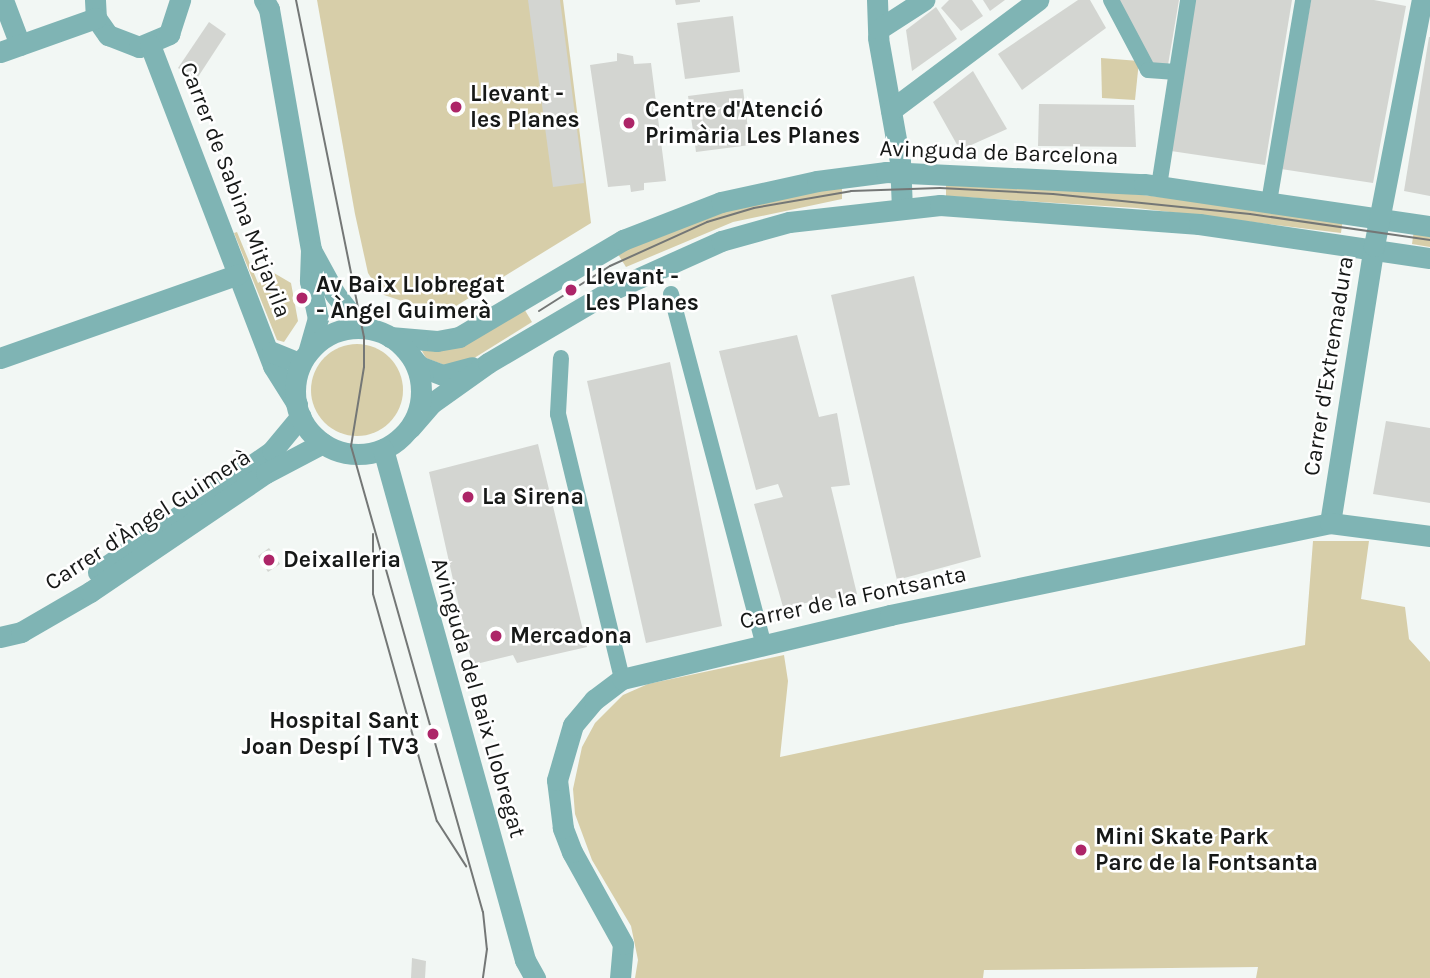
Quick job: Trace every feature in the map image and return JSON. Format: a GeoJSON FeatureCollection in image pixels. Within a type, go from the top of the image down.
{"type":"FeatureCollection","features":[{"type":"Feature","properties":{"kind":"street"},"geometry":{"type":"LineString","coordinates":[[3,0],[10,48],[96,9],[118,42],[150,46],[169,34],[180,0]]}},
{"type":"Feature","properties":{"kind":"street"},"geometry":{"type":"LineString","coordinates":[[864,0],[879,29]]}},
{"type":"Feature","properties":{"kind":"street"},"geometry":{"type":"LineString","coordinates":[[877,0],[901,171],[902,208]]}},
{"type":"Feature","properties":{"kind":"street"},"geometry":{"type":"LineString","coordinates":[[879,29],[924,0]]}},
{"type":"Feature","properties":{"kind":"street"},"geometry":{"type":"LineString","coordinates":[[891,110],[1038,0]]}},
{"type":"Feature","properties":{"kind":"street"},"geometry":{"type":"LineString","coordinates":[[1111,0],[1149,70],[1177,72]]}},
{"type":"Feature","properties":{"kind":"street"},"geometry":{"type":"LineString","coordinates":[[1159,186],[1188,0]]}},
{"type":"Feature","properties":{"kind":"street"},"geometry":{"type":"LineString","coordinates":[[1269,202],[1303,0]]}},
{"type":"Feature","properties":{"kind":"street"},"geometry":{"type":"LineString","coordinates":[[1421,0],[1430,2]]}},
{"type":"Feature","properties":{"kind":"street","name":"Carrer d'Extremadura"},"geometry":{"type":"LineString","coordinates":[[1330,523],[1379,217],[1421,0]]}},
{"type":"Feature","properties":{"kind":"street"},"geometry":{"type":"LineString","coordinates":[[268,3],[311,250],[310,281],[318,318],[304,358],[299,410],[323,443],[352,453],[383,449],[410,428],[432,403],[488,363],[610,290],[721,241],[789,222],[940,205],[1199,224],[1374,246],[1430,258]]}},
{"type":"Feature","properties":{"kind":"street","name":"Carrer de Sabina Mitjavila"},"geometry":{"type":"LineString","coordinates":[[150,46],[238,274],[272,352],[274,366],[299,410]]}},
{"type":"Feature","properties":{"kind":"street","name":"Avinguda de Barcelona"},"geometry":{"type":"LineString","coordinates":[[390,337],[437,341],[459,337],[623,240],[721,202],[817,181],[901,171],[1159,186],[1430,226]]}},
{"type":"Feature","properties":{"kind":"street"},"geometry":{"type":"LineString","coordinates":[[311,250],[335,293],[362,327],[390,337],[419,366],[443,375],[488,363]]}},
{"type":"Feature","properties":{"kind":"street"},"geometry":{"type":"LineString","coordinates":[[0,358],[238,274]]}},
{"type":"Feature","properties":{"kind":"street"},"geometry":{"type":"LineString","coordinates":[[671,294],[763,643]]}},
{"type":"Feature","properties":{"kind":"street"},"geometry":{"type":"LineString","coordinates":[[304,358],[330,334],[362,327]]}},
{"type":"Feature","properties":{"kind":"street","name":"Carrer de Sabina Mitjavila"},"geometry":{"type":"LineString","coordinates":[[272,352],[304,358]]}},
{"type":"Feature","properties":{"kind":"street"},"geometry":{"type":"LineString","coordinates":[[410,428],[420,405],[421,380],[411,356]]}},
{"type":"Feature","properties":{"kind":"street"},"geometry":{"type":"LineString","coordinates":[[561,358],[558,414],[622,679]]}},
{"type":"Feature","properties":{"kind":"street","name":"Carrer d'Àngel Guimerà"},"geometry":{"type":"LineString","coordinates":[[0,637],[272,451],[299,410]]}},
{"type":"Feature","properties":{"kind":"street","name":"Carrer d'Àngel Guimerà"},"geometry":{"type":"LineString","coordinates":[[0,637],[21,632],[90,592],[266,473],[323,443]]}},
{"type":"Feature","properties":{"kind":"street","name":"Avinguda del Baix Llobregat"},"geometry":{"type":"LineString","coordinates":[[383,449],[526,972]]}},
{"type":"Feature","properties":{"kind":"street","name":"Carrer de la Fontsanta"},"geometry":{"type":"LineString","coordinates":[[620,978],[623,944],[572,852],[563,828],[557,780],[573,725],[588,706],[622,679],[763,643],[1330,523],[1430,536]]}},
{"type":"Feature","properties":{"kind":"shaded area","name":"Llevant - les Planes"},"geometry":{"type":"Polygon","coordinates":[[[317,0],[563,0],[591,223],[456,306],[432,311],[381,294],[368,273],[355,214],[317,0]]]}},
{"type":"Feature","properties":{"kind":"shaded area"},"geometry":{"type":"Polygon","coordinates":[[[1101,58],[1139,61],[1135,100],[1102,98],[1101,58]]]}},
{"type":"Feature","properties":{"kind":"shaded area"},"geometry":{"type":"Polygon","coordinates":[[[946,181],[1134,194],[1343,218],[1341,233],[1137,208],[946,196],[946,181]]]}},
{"type":"Feature","properties":{"kind":"shaded area"},"geometry":{"type":"Polygon","coordinates":[[[842,184],[842,199],[733,222],[626,267],[616,251],[710,213],[842,184]]]}},
{"type":"Feature","properties":{"kind":"shaded area"},"geometry":{"type":"Polygon","coordinates":[[[1414,230],[1430,233],[1430,247],[1412,244],[1414,230]]]}},
{"type":"Feature","properties":{"kind":"shaded area"},"geometry":{"type":"Polygon","coordinates":[[[237,232],[258,283],[274,273],[291,283],[298,321],[284,342],[277,340],[234,233],[237,232]]]}},
{"type":"Feature","properties":{"kind":"shaded area"},"geometry":{"type":"Polygon","coordinates":[[[523,307],[532,322],[471,360],[452,368],[426,358],[422,351],[523,307]]]}},
{"type":"Feature","properties":{"kind":"shaded area"},"geometry":{"type":"Polygon","coordinates":[[[357,344],[383,352],[395,364],[403,390],[395,416],[383,428],[357,436],[331,428],[319,416],[311,390],[319,364],[331,352],[357,344]]]}},
{"type":"Feature","properties":{"kind":"shaded area"},"geometry":{"type":"Polygon","coordinates":[[[1313,541],[1369,541],[1361,599],[1405,607],[1409,639],[1430,662],[1430,978],[1256,978],[1258,967],[984,970],[983,978],[635,978],[638,960],[631,926],[592,860],[575,814],[573,789],[582,747],[595,723],[623,695],[648,684],[784,655],[788,681],[780,757],[1305,645],[1313,541]]]}},
{"type":"Feature","properties":{"kind":"building"},"geometry":{"type":"Polygon","coordinates":[[[528,0],[560,0],[584,183],[553,187],[528,0]]]}},
{"type":"Feature","properties":{"kind":"building"},"geometry":{"type":"Polygon","coordinates":[[[675,0],[700,0],[700,2],[676,5],[675,0]]]}},
{"type":"Feature","properties":{"kind":"building"},"geometry":{"type":"Polygon","coordinates":[[[949,0],[972,0],[983,16],[961,31],[941,8],[949,0]]]}},
{"type":"Feature","properties":{"kind":"building"},"geometry":{"type":"Polygon","coordinates":[[[983,0],[1005,0],[990,11],[983,0]]]}},
{"type":"Feature","properties":{"kind":"building"},"geometry":{"type":"Polygon","coordinates":[[[1078,0],[1090,0],[1106,28],[1022,90],[998,54],[1078,0]]]}},
{"type":"Feature","properties":{"kind":"building"},"geometry":{"type":"Polygon","coordinates":[[[1116,0],[1179,0],[1168,65],[1151,65],[1116,0]]]}},
{"type":"Feature","properties":{"kind":"building"},"geometry":{"type":"Polygon","coordinates":[[[1195,0],[1292,0],[1265,165],[1171,151],[1195,0]]]}},
{"type":"Feature","properties":{"kind":"building"},"geometry":{"type":"Polygon","coordinates":[[[1311,0],[1374,0],[1406,6],[1373,183],[1281,169],[1311,0]]]}},
{"type":"Feature","properties":{"kind":"building"},"geometry":{"type":"Polygon","coordinates":[[[936,7],[957,39],[912,71],[906,30],[936,7]]]}},
{"type":"Feature","properties":{"kind":"building"},"geometry":{"type":"Polygon","coordinates":[[[733,16],[740,72],[685,79],[677,23],[733,16]]]}},
{"type":"Feature","properties":{"kind":"building"},"geometry":{"type":"Polygon","coordinates":[[[209,22],[226,34],[196,80],[178,68],[209,22]]]}},
{"type":"Feature","properties":{"kind":"building"},"geometry":{"type":"Polygon","coordinates":[[[1430,37],[1430,196],[1404,191],[1430,37]]]}},
{"type":"Feature","properties":{"kind":"building","name":"Centre d'Atenció Primària Les Planes"},"geometry":{"type":"Polygon","coordinates":[[[617,53],[633,56],[634,64],[651,63],[666,181],[644,183],[644,190],[631,192],[630,185],[608,187],[590,65],[617,61],[617,53]]]}},
{"type":"Feature","properties":{"kind":"building"},"geometry":{"type":"Polygon","coordinates":[[[973,71],[1007,129],[960,150],[933,102],[973,71]]]}},
{"type":"Feature","properties":{"kind":"building"},"geometry":{"type":"Polygon","coordinates":[[[743,89],[750,145],[696,152],[688,96],[743,89]]]}},
{"type":"Feature","properties":{"kind":"building"},"geometry":{"type":"Polygon","coordinates":[[[1039,104],[1134,105],[1136,147],[1038,146],[1039,104]]]}},
{"type":"Feature","properties":{"kind":"building"},"geometry":{"type":"Polygon","coordinates":[[[914,276],[981,557],[897,580],[831,295],[914,276]]]}},
{"type":"Feature","properties":{"kind":"building"},"geometry":{"type":"Polygon","coordinates":[[[797,335],[819,417],[837,413],[850,485],[831,487],[857,594],[783,607],[754,504],[783,497],[778,484],[756,490],[719,351],[797,335]]]}},
{"type":"Feature","properties":{"kind":"building"},"geometry":{"type":"Polygon","coordinates":[[[670,362],[722,626],[646,643],[587,381],[670,362]]]}},
{"type":"Feature","properties":{"kind":"building"},"geometry":{"type":"Polygon","coordinates":[[[1386,421],[1430,428],[1430,503],[1373,494],[1386,421]]]}},
{"type":"Feature","properties":{"kind":"building"},"geometry":{"type":"Polygon","coordinates":[[[538,444],[587,647],[517,663],[513,655],[472,665],[429,472],[538,444]]]}},
{"type":"Feature","properties":{"kind":"building","name":"Deixalleria"},"geometry":{"type":"Polygon","coordinates":[[[269,548],[280,564],[268,572],[258,556],[269,548]]]}},
{"type":"Feature","properties":{"kind":"building"},"geometry":{"type":"Polygon","coordinates":[[[412,958],[426,961],[425,978],[411,978],[412,958]]]}},
{"type":"Feature","properties":{"kind":"tram line"},"geometry":{"type":"LineString","coordinates":[[296,0],[364,337],[364,367],[351,446],[483,912],[487,949],[483,978]]}},
{"type":"Feature","properties":{"kind":"tram line"},"geometry":{"type":"LineString","coordinates":[[539,311],[610,266],[707,222],[754,208],[851,191],[940,188],[1053,194],[1250,214],[1430,240]]}},
{"type":"Feature","properties":{"kind":"tram line"},"geometry":{"type":"LineString","coordinates":[[373,534],[373,594],[437,821],[466,866]]}},
{"type":"Feature","properties":{"kind":"place","name":"Llevant - les Planes"},"geometry":{"type":"Point","coordinates":[456,107]}},
{"type":"Feature","properties":{"kind":"place","name":"Centre d'Atenció Primària Les Planes"},"geometry":{"type":"Point","coordinates":[629,123]}},
{"type":"Feature","properties":{"kind":"place","name":"Llevant - Les Planes"},"geometry":{"type":"Point","coordinates":[571,290]}},
{"type":"Feature","properties":{"kind":"place","name":"Av Baix Llobregat - Àngel Guimerà"},"geometry":{"type":"Point","coordinates":[302,298]}},
{"type":"Feature","properties":{"kind":"place","name":"La Sirena"},"geometry":{"type":"Point","coordinates":[468,497]}},
{"type":"Feature","properties":{"kind":"place","name":"Deixalleria"},"geometry":{"type":"Point","coordinates":[269,560]}},
{"type":"Feature","properties":{"kind":"place","name":"Mercadona"},"geometry":{"type":"Point","coordinates":[496,636]}},
{"type":"Feature","properties":{"kind":"place","name":"Hospital Sant Joan Despí | TV3"},"geometry":{"type":"Point","coordinates":[433,734]}},
{"type":"Feature","properties":{"kind":"place","name":"Mini Skate Park Parc de la Fontsanta"},"geometry":{"type":"Point","coordinates":[1081,850]}}]}
